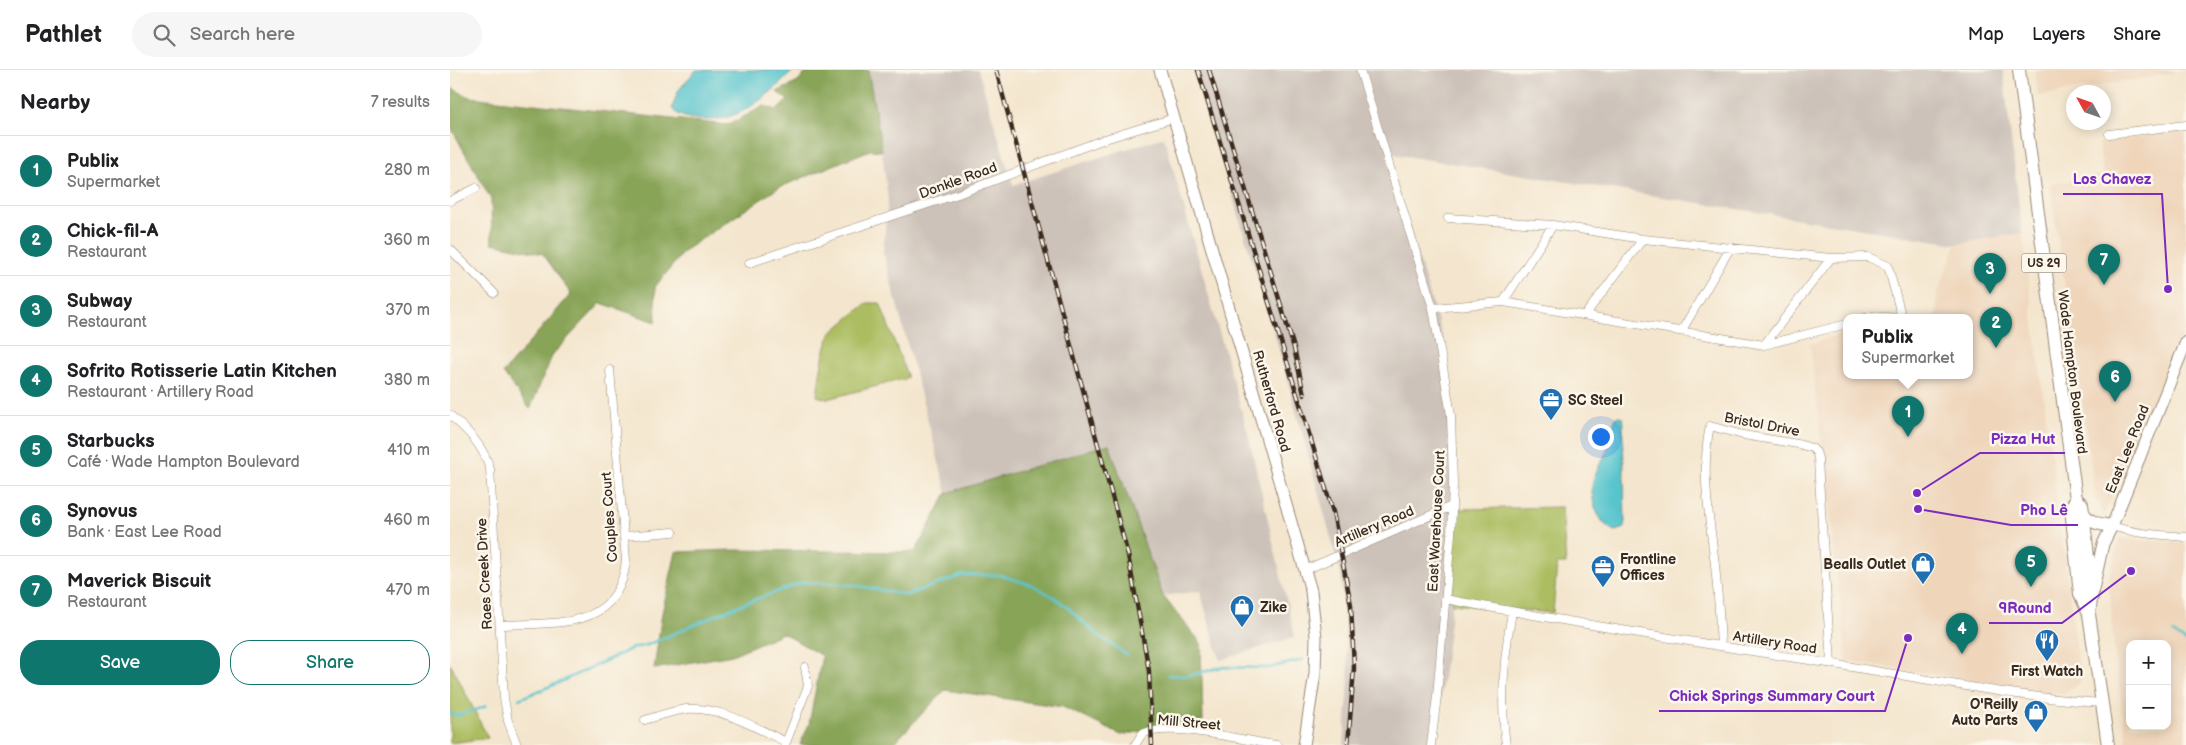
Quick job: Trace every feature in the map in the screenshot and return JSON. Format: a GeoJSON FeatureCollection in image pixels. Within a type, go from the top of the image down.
{"type":"FeatureCollection","features":[{"type":"Feature","properties":{"kind":"main road","name":"Wade Hampton Boulevard"},"geometry":{"type":"LineString","coordinates":[[2019,70],[2076,499],[2071,508],[2092,593],[2089,614]]}},
{"type":"Feature","properties":{"kind":"main road","name":"Wade Hampton Boulevard"},"geometry":{"type":"LineString","coordinates":[[2076,499],[2082,504],[2083,512],[2080,541],[2080,594],[2089,614],[2108,745]]}},
{"type":"Feature","properties":{"kind":"main road"},"geometry":{"type":"LineString","coordinates":[[2083,512],[2086,518],[2094,523],[2112,526]]}},
{"type":"Feature","properties":{"kind":"street","name":"Rutherford Road"},"geometry":{"type":"LineString","coordinates":[[1160,70],[1305,570],[1314,618],[1316,656],[1314,692],[1304,745]]}},
{"type":"Feature","properties":{"kind":"street","name":"East Warehouse Court"},"geometry":{"type":"LineString","coordinates":[[1360,70],[1433,308],[1451,415],[1452,506],[1431,745]]}},
{"type":"Feature","properties":{"kind":"street","name":"Donkle Road"},"geometry":{"type":"LineString","coordinates":[[749,263],[958,194],[1105,139],[1174,118]]}},
{"type":"Feature","properties":{"kind":"street"},"geometry":{"type":"LineString","coordinates":[[2109,134],[2186,125]]}},
{"type":"Feature","properties":{"kind":"street"},"geometry":{"type":"LineString","coordinates":[[450,201],[476,188]]}},
{"type":"Feature","properties":{"kind":"street"},"geometry":{"type":"LineString","coordinates":[[1448,218],[1553,225],[1643,239],[1831,258],[1868,257],[1888,266],[1901,314]]}},
{"type":"Feature","properties":{"kind":"street"},"geometry":{"type":"LineString","coordinates":[[1503,302],[1553,225]]}},
{"type":"Feature","properties":{"kind":"street"},"geometry":{"type":"LineString","coordinates":[[1585,315],[1643,239]]}},
{"type":"Feature","properties":{"kind":"street"},"geometry":{"type":"LineString","coordinates":[[1682,330],[1731,247]]}},
{"type":"Feature","properties":{"kind":"street"},"geometry":{"type":"LineString","coordinates":[[450,249],[494,293]]}},
{"type":"Feature","properties":{"kind":"street"},"geometry":{"type":"LineString","coordinates":[[1764,345],[1831,258]]}},
{"type":"Feature","properties":{"kind":"street"},"geometry":{"type":"LineString","coordinates":[[1433,308],[1503,302],[1764,345],[1843,325]]}},
{"type":"Feature","properties":{"kind":"street","name":"East Lee Road"},"geometry":{"type":"LineString","coordinates":[[2092,593],[2103,544],[2186,342]]}},
{"type":"Feature","properties":{"kind":"street","name":"Couples Court"},"geometry":{"type":"LineString","coordinates":[[500,625],[577,620],[600,612],[611,602],[623,581],[626,560],[625,536],[610,370]]}},
{"type":"Feature","properties":{"kind":"street","name":"Raes Creek Drive"},"geometry":{"type":"LineString","coordinates":[[450,415],[477,440],[490,469],[504,698],[508,721],[517,745]]}},
{"type":"Feature","properties":{"kind":"street","name":"Bristol Drive"},"geometry":{"type":"LineString","coordinates":[[1721,646],[1717,580],[1707,493],[1706,448],[1710,426],[1743,435],[1803,445],[1812,448],[1816,452],[1820,478],[1831,664]]}},
{"type":"Feature","properties":{"kind":"street","name":"Artillery Road"},"geometry":{"type":"LineString","coordinates":[[1305,570],[1452,506]]}},
{"type":"Feature","properties":{"kind":"street"},"geometry":{"type":"LineString","coordinates":[[2080,541],[2098,537],[2112,526],[2154,535],[2186,537]]}},
{"type":"Feature","properties":{"kind":"street"},"geometry":{"type":"LineString","coordinates":[[625,536],[673,532]]}},
{"type":"Feature","properties":{"kind":"street","name":"Artillery Road"},"geometry":{"type":"LineString","coordinates":[[1445,599],[1512,612],[2007,692],[2102,703]]}},
{"type":"Feature","properties":{"kind":"street"},"geometry":{"type":"LineString","coordinates":[[1506,745],[1503,699],[1506,645],[1512,612]]}},
{"type":"Feature","properties":{"kind":"street"},"geometry":{"type":"LineString","coordinates":[[644,720],[688,709],[701,710],[723,714],[786,743],[808,686],[805,667]]}},
{"type":"Feature","properties":{"kind":"street","name":"Mill Street"},"geometry":{"type":"LineString","coordinates":[[1135,745],[1142,734],[1152,730],[1163,730],[1222,741],[1277,745]]}},
{"type":"Feature","properties":{"kind":"shaded area"},"geometry":{"type":"Polygon","coordinates":[[[868,70],[978,70],[1013,185],[1164,137],[1248,434],[1295,637],[1220,660],[1200,591],[1163,596],[1109,445],[947,493],[883,252],[888,200],[882,151],[868,70]]]}},
{"type":"Feature","properties":{"kind":"shaded area"},"geometry":{"type":"Polygon","coordinates":[[[1194,70],[2003,70],[2022,233],[1956,244],[1387,153],[1445,345],[1456,509],[1450,578],[1452,604],[1435,745],[1344,745],[1349,680],[1341,574],[1275,335],[1194,70]]]}},
{"type":"Feature","properties":{"kind":"shaded area"},"geometry":{"type":"Polygon","coordinates":[[[2035,70],[2173,70],[2174,73],[2103,85],[2066,85],[2066,91],[2038,96],[2035,70]]]}},
{"type":"Feature","properties":{"kind":"shaded area"},"geometry":{"type":"Polygon","coordinates":[[[2186,130],[2186,325],[2104,515],[2096,500],[2050,184],[2103,175],[2099,143],[2186,130]]]}},
{"type":"Feature","properties":{"kind":"shaded area"},"geometry":{"type":"Polygon","coordinates":[[[2022,233],[2081,682],[2064,694],[1847,661],[1810,344],[1843,333],[1843,379],[1973,379],[1973,314],[1937,314],[1937,296],[1956,244],[2022,233]]]}},
{"type":"Feature","properties":{"kind":"shaded area"},"geometry":{"type":"Polygon","coordinates":[[[2119,538],[2186,543],[2186,745],[2127,745],[2114,648],[2109,578],[2119,538]]]}},
{"type":"Feature","properties":{"kind":"green space"},"geometry":{"type":"Polygon","coordinates":[[[808,70],[868,70],[882,151],[870,150],[778,188],[685,250],[655,287],[656,322],[601,303],[553,354],[530,409],[503,373],[571,294],[543,254],[492,243],[491,199],[450,126],[450,87],[469,97],[728,125],[764,106],[777,110],[788,100],[777,92],[798,82],[808,70]]]}},
{"type":"Feature","properties":{"kind":"green space"},"geometry":{"type":"Polygon","coordinates":[[[867,303],[880,303],[908,378],[827,399],[817,396],[820,373],[831,334],[867,303]]]}},
{"type":"Feature","properties":{"kind":"green space"},"geometry":{"type":"Polygon","coordinates":[[[1109,444],[1163,596],[1201,643],[1203,721],[1121,735],[1063,707],[945,690],[892,745],[800,745],[809,724],[822,656],[783,633],[732,655],[654,669],[662,613],[676,552],[732,550],[915,552],[947,493],[1109,444]]]}},
{"type":"Feature","properties":{"kind":"green space"},"geometry":{"type":"Polygon","coordinates":[[[1562,507],[1566,564],[1557,564],[1553,613],[1452,604],[1450,578],[1456,509],[1562,507]]]}},
{"type":"Feature","properties":{"kind":"green space"},"geometry":{"type":"Polygon","coordinates":[[[450,664],[456,674],[488,738],[450,743],[450,664]]]}},
{"type":"Feature","properties":{"kind":"water"},"geometry":{"type":"Polygon","coordinates":[[[696,70],[794,70],[773,90],[750,107],[725,118],[711,120],[679,115],[672,108],[678,91],[696,70]]]}},
{"type":"Feature","properties":{"kind":"water"},"geometry":{"type":"Polygon","coordinates":[[[1616,417],[1622,417],[1623,425],[1625,528],[1615,531],[1604,523],[1596,510],[1592,488],[1594,477],[1608,448],[1616,417]]]}},
{"type":"Feature","properties":{"kind":"waterway"},"geometry":{"type":"LineString","coordinates":[[519,699],[633,648],[647,645],[735,607],[803,582],[854,585],[906,595],[963,575],[999,575],[1032,585],[1054,597],[1095,633],[1127,655]]}},
{"type":"Feature","properties":{"kind":"waterway"},"geometry":{"type":"LineString","coordinates":[[2173,633],[2186,642]]}},
{"type":"Feature","properties":{"kind":"waterway"},"geometry":{"type":"LineString","coordinates":[[1168,675],[1187,676],[1222,667],[1268,668],[1303,660]]}},
{"type":"Feature","properties":{"kind":"waterway"},"geometry":{"type":"LineString","coordinates":[[450,713],[459,716],[486,706]]}},
{"type":"Feature","properties":{"kind":"railway"},"geometry":{"type":"LineString","coordinates":[[996,70],[1128,555],[1149,671],[1152,745]]}},
{"type":"Feature","properties":{"kind":"railway"},"geometry":{"type":"LineString","coordinates":[[1198,70],[1333,512],[1351,605],[1354,668],[1348,745]]}},
{"type":"Feature","properties":{"kind":"railway"},"geometry":{"type":"LineString","coordinates":[[1209,70],[1294,348],[1304,395]]}},
{"type":"Feature","properties":{"kind":"place","name":"Maverick Biscuit"},"geometry":{"type":"Point","coordinates":[2104,285]}},
{"type":"Feature","properties":{"kind":"place","name":"Los Chavez"},"geometry":{"type":"Point","coordinates":[2168,289]}},
{"type":"Feature","properties":{"kind":"place","name":"Subway"},"geometry":{"type":"Point","coordinates":[1990,294]}},
{"type":"Feature","properties":{"kind":"place","name":"Chick-fil-A"},"geometry":{"type":"Point","coordinates":[1996,348]}},
{"type":"Feature","properties":{"kind":"place","name":"Synovus"},"geometry":{"type":"Point","coordinates":[2115,402]}},
{"type":"Feature","properties":{"kind":"place","name":"SC Steel"},"geometry":{"type":"Point","coordinates":[1551,421]}},
{"type":"Feature","properties":{"kind":"place","name":"Publix"},"geometry":{"type":"Point","coordinates":[1908,437]}},
{"type":"Feature","properties":{"kind":"place","name":"Pizza Hut"},"geometry":{"type":"Point","coordinates":[1917,493]}},
{"type":"Feature","properties":{"kind":"place","name":"Pho Lê"},"geometry":{"type":"Point","coordinates":[1918,509]}},
{"type":"Feature","properties":{"kind":"place","name":"9Round"},"geometry":{"type":"Point","coordinates":[2131,571]}},
{"type":"Feature","properties":{"kind":"place","name":"Bealls Outlet"},"geometry":{"type":"Point","coordinates":[1923,585]}},
{"type":"Feature","properties":{"kind":"place","name":"Starbucks"},"geometry":{"type":"Point","coordinates":[2031,587]}},
{"type":"Feature","properties":{"kind":"place","name":"Frontline Offices"},"geometry":{"type":"Point","coordinates":[1603,588]}},
{"type":"Feature","properties":{"kind":"place","name":"Zike"},"geometry":{"type":"Point","coordinates":[1242,628]}},
{"type":"Feature","properties":{"kind":"place","name":"Chick Springs Summary Court"},"geometry":{"type":"Point","coordinates":[1908,638]}},
{"type":"Feature","properties":{"kind":"place","name":"Sofrito Rotisserie Latin Kitchen"},"geometry":{"type":"Point","coordinates":[1962,654]}},
{"type":"Feature","properties":{"kind":"place","name":"First Watch"},"geometry":{"type":"Point","coordinates":[2047,662]}},
{"type":"Feature","properties":{"kind":"place","name":"O'Reilly Auto Parts"},"geometry":{"type":"Point","coordinates":[2036,733]}}]}
